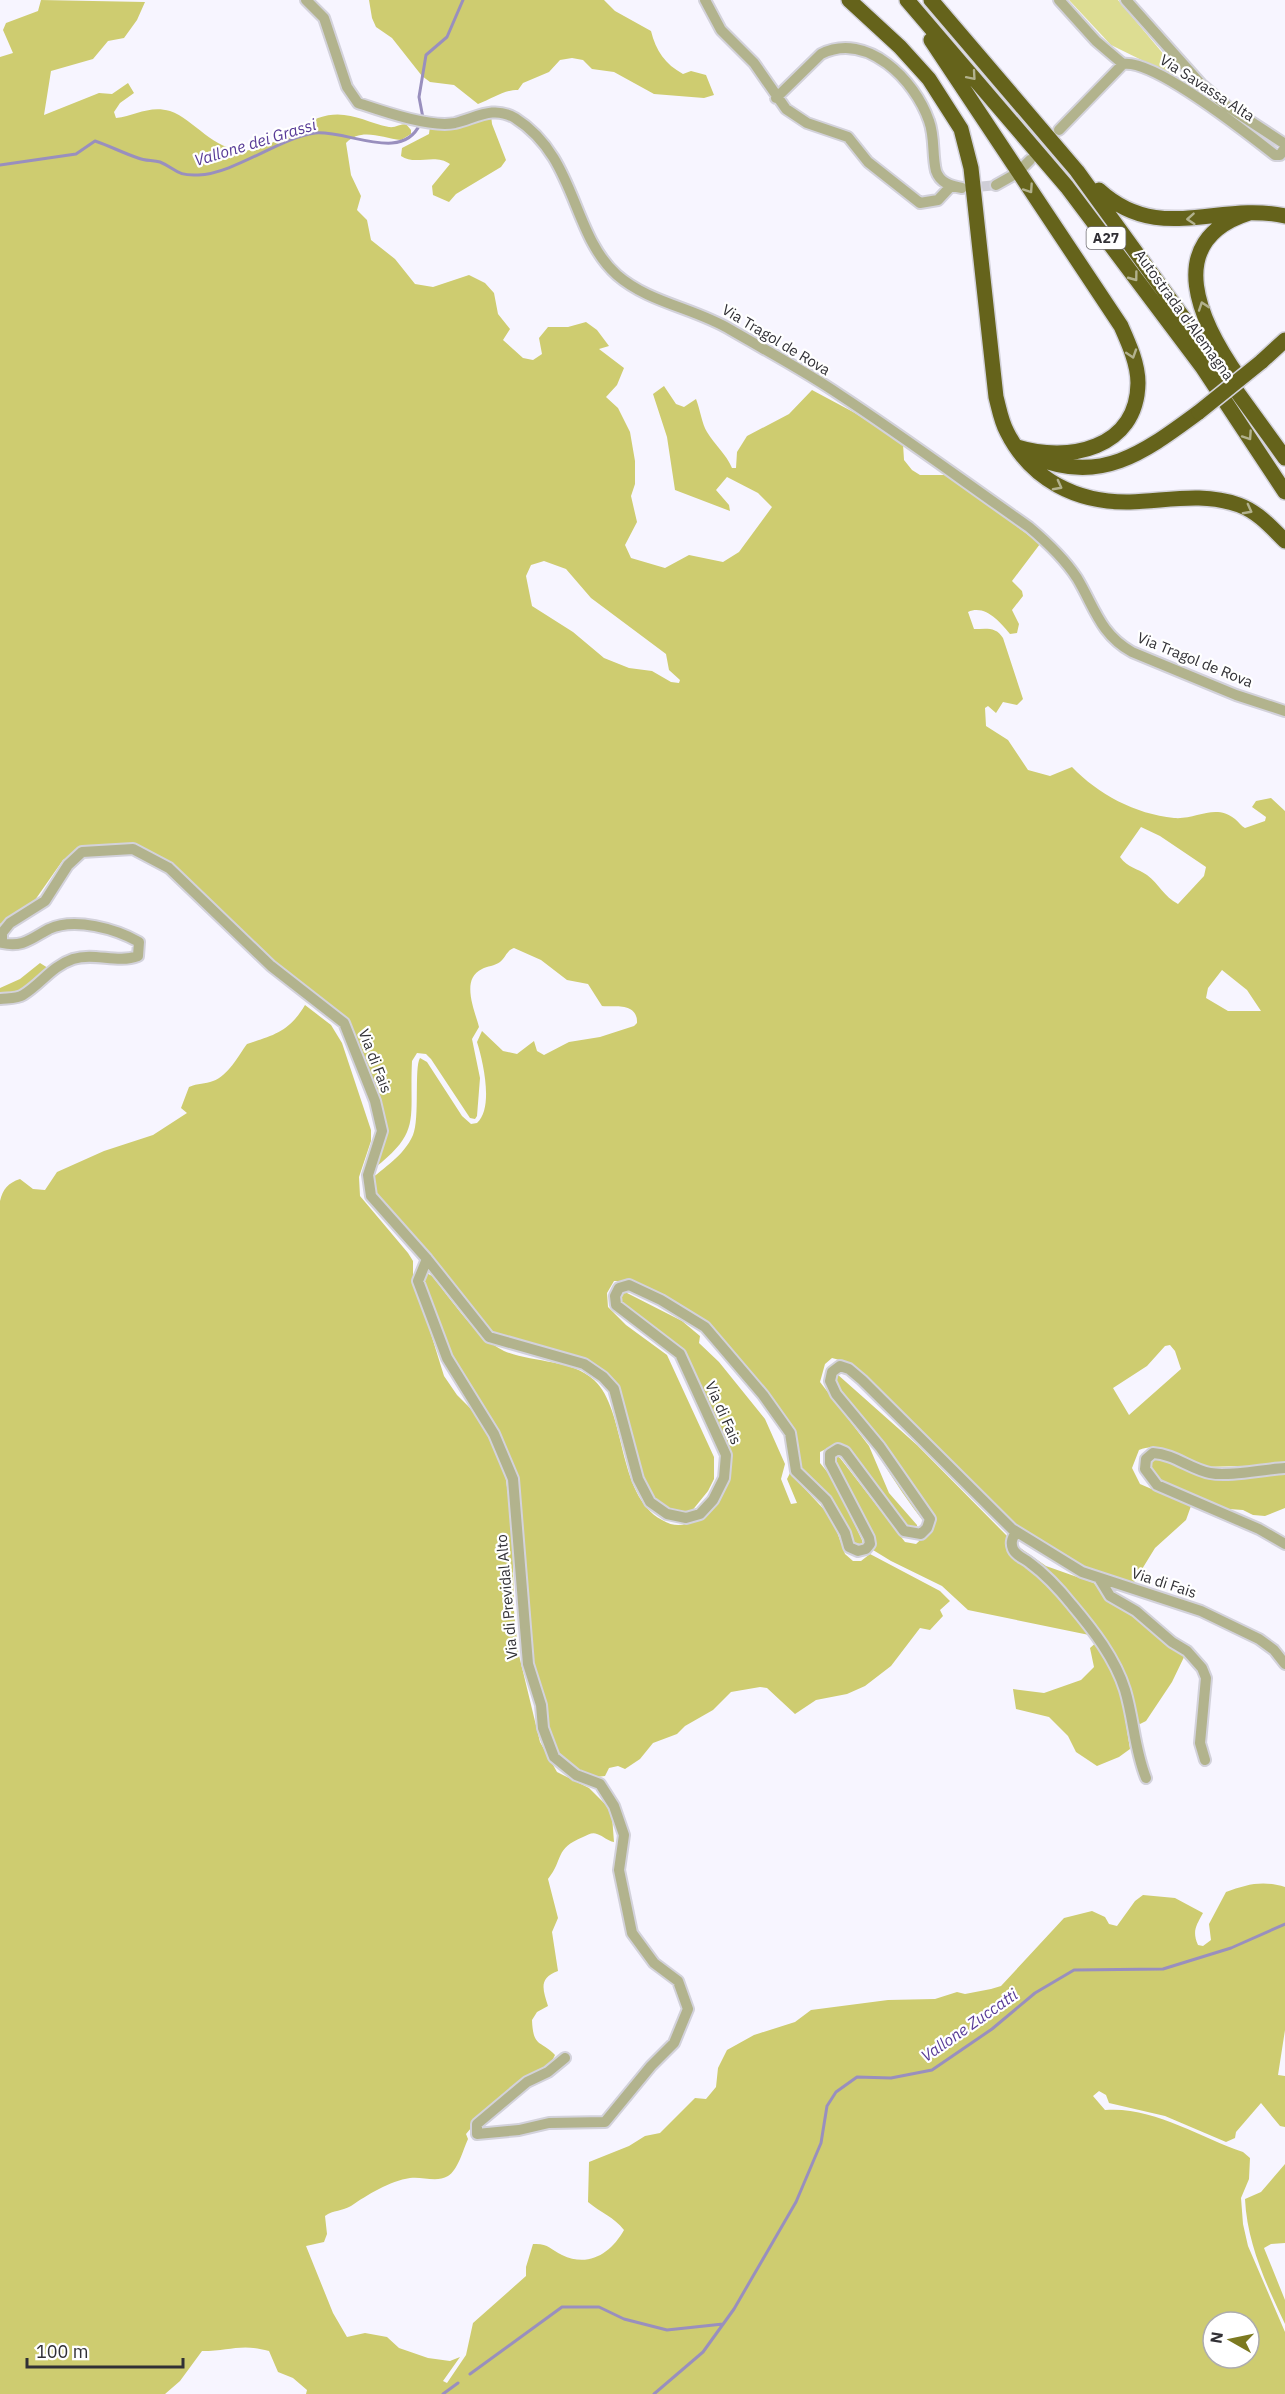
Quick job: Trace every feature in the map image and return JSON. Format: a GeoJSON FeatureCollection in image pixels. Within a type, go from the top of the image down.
{"type":"FeatureCollection","features":[{"type":"Feature","properties":{"kind":"highway"},"geometry":{"type":"LineString","coordinates":[[849,0],[900,48],[929,80],[961,129],[971,168],[996,397],[1006,431],[1037,473],[1057,487],[1081,497],[1131,502],[1195,497],[1239,505],[1263,518],[1285,541]]}},
{"type":"Feature","properties":{"kind":"highway","name":"A27"},"geometry":{"type":"LineString","coordinates":[[906,0],[1121,326],[1136,365],[1137,400],[1131,416],[1115,436],[1104,443],[1073,453],[1039,453],[1017,447]]}},
{"type":"Feature","properties":{"kind":"highway","name":"Autostrada d'Alemagna"},"geometry":{"type":"LineString","coordinates":[[906,0],[1067,187],[1203,368],[1285,492]]}},
{"type":"Feature","properties":{"kind":"highway","name":"Autostrada d'Alemagna"},"geometry":{"type":"LineString","coordinates":[[931,0],[1077,171],[1285,458]]}},
{"type":"Feature","properties":{"kind":"highway","name":"A27"},"geometry":{"type":"LineString","coordinates":[[1077,171],[1110,201],[1147,217],[1174,220],[1249,213],[1285,216]]}},
{"type":"Feature","properties":{"kind":"highway","name":"A27"},"geometry":{"type":"LineString","coordinates":[[1249,213],[1230,219],[1213,232],[1197,255],[1194,275],[1212,333],[1231,367],[1285,447]]}},
{"type":"Feature","properties":{"kind":"highway"},"geometry":{"type":"LineString","coordinates":[[1017,447],[1036,458],[1056,465],[1076,467],[1115,464],[1143,452],[1198,412],[1285,340]]}},
{"type":"Feature","properties":{"kind":"street","name":"Via Tragol de Rova"},"geometry":{"type":"LineString","coordinates":[[306,0],[324,18],[347,87],[357,103],[444,124],[491,112],[513,117],[534,133],[555,161],[572,191],[597,252],[618,275],[657,299],[715,320],[839,394],[1029,527],[1057,551],[1077,578],[1107,634],[1116,643],[1132,652],[1236,695],[1285,711]]}},
{"type":"Feature","properties":{"kind":"street"},"geometry":{"type":"LineString","coordinates":[[705,0],[721,30],[754,63],[776,98],[786,109],[807,123],[848,137],[868,162],[920,203],[938,200],[956,187],[945,183],[936,172],[930,122],[923,107],[881,58],[858,48],[830,50],[821,54],[776,98]]}},
{"type":"Feature","properties":{"kind":"street"},"geometry":{"type":"LineString","coordinates":[[1059,0],[1096,40],[1124,64],[1059,130]]}},
{"type":"Feature","properties":{"kind":"street"},"geometry":{"type":"LineString","coordinates":[[1126,0],[1201,84],[1227,106],[1285,144]]}},
{"type":"Feature","properties":{"kind":"street","name":"Via Savassa Alta"},"geometry":{"type":"LineString","coordinates":[[1124,64],[1133,63],[1155,72],[1252,135],[1275,155],[1280,155],[1285,148]]}},
{"type":"Feature","properties":{"kind":"street"},"geometry":{"type":"LineString","coordinates":[[996,185],[1012,176]]}},
{"type":"Feature","properties":{"kind":"street","name":"Via di Fais"},"geometry":{"type":"LineString","coordinates":[[0,999],[22,996],[58,966],[74,958],[98,955],[127,960],[138,956],[139,942],[81,924],[51,928],[30,942],[14,946],[2,943],[2,933],[10,923],[45,901],[68,865],[82,852],[133,849],[147,854],[169,868],[271,966],[344,1023],[375,1101],[382,1131],[368,1175],[371,1196],[427,1259],[489,1337],[584,1364],[603,1377],[614,1389],[638,1479],[650,1502],[667,1514],[686,1518],[700,1514],[713,1500],[724,1478],[726,1455],[680,1354],[616,1305],[615,1296],[619,1288],[629,1285],[661,1300],[705,1327],[763,1395],[790,1433],[796,1471],[826,1500],[845,1533],[849,1547],[858,1551],[866,1549],[869,1538],[830,1463],[830,1454],[838,1449],[845,1452],[904,1531],[921,1534],[927,1528],[930,1519],[880,1447],[836,1394],[830,1381],[832,1372],[840,1366],[849,1368],[1017,1532],[1082,1572],[1201,1611],[1259,1639],[1274,1650],[1285,1664]]}},
{"type":"Feature","properties":{"kind":"street","name":"Via di Previdal Alto"},"geometry":{"type":"LineString","coordinates":[[427,1259],[418,1281],[447,1358],[494,1434],[513,1479],[528,1664],[541,1705],[543,1728],[554,1757],[576,1775],[600,1784],[614,1806],[624,1835],[619,1870],[632,1933],[654,1963],[678,1981],[687,2009],[674,2043],[651,2066],[605,2122],[549,2123],[519,2130],[477,2134],[477,2124],[527,2082],[548,2072],[565,2058]]}},
{"type":"Feature","properties":{"kind":"street"},"geometry":{"type":"LineString","coordinates":[[1285,1468],[1212,1474],[1188,1466],[1167,1454],[1153,1453],[1146,1459],[1145,1469],[1157,1485],[1259,1529],[1285,1544]]}},
{"type":"Feature","properties":{"kind":"street"},"geometry":{"type":"LineString","coordinates":[[1017,1532],[1012,1538],[1011,1546],[1016,1554],[1030,1563],[1071,1603],[1100,1639],[1118,1670],[1125,1691],[1136,1752],[1146,1778]]}},
{"type":"Feature","properties":{"kind":"street"},"geometry":{"type":"LineString","coordinates":[[1099,1578],[1110,1596],[1136,1611],[1158,1632],[1196,1658],[1202,1668],[1206,1678],[1200,1743],[1205,1761]]}},
{"type":"Feature","properties":{"kind":"shaded area"},"geometry":{"type":"Polygon","coordinates":[[[41,0],[145,2],[137,20],[124,38],[108,41],[93,59],[51,71],[44,115],[99,93],[112,94],[128,83],[134,93],[120,103],[114,112],[116,118],[155,109],[170,111],[180,115],[217,142],[239,150],[251,150],[268,145],[328,115],[346,115],[389,127],[406,124],[411,134],[401,140],[365,134],[352,138],[346,143],[351,175],[361,196],[357,210],[367,220],[371,240],[395,259],[415,284],[433,287],[469,275],[485,283],[494,293],[498,314],[510,329],[503,340],[523,358],[533,360],[542,354],[539,338],[548,327],[568,327],[586,322],[597,330],[609,346],[599,349],[624,368],[617,385],[606,397],[618,408],[630,432],[635,461],[635,484],[631,496],[637,522],[625,545],[631,558],[665,568],[689,555],[723,562],[739,552],[772,507],[758,493],[727,477],[716,490],[729,505],[730,511],[675,490],[667,437],[653,394],[664,386],[676,404],[684,407],[696,399],[707,432],[732,468],[736,468],[737,452],[747,436],[789,414],[812,390],[855,413],[903,444],[904,460],[912,470],[920,475],[949,475],[1040,544],[1012,581],[1022,591],[1023,596],[1012,610],[1019,624],[1017,633],[1010,634],[986,612],[974,610],[968,612],[974,629],[994,630],[1003,638],[1023,699],[1017,705],[1003,702],[996,713],[988,706],[985,708],[986,726],[1008,740],[1028,770],[1050,776],[1072,767],[1105,794],[1131,807],[1159,816],[1182,818],[1220,812],[1228,814],[1245,828],[1265,821],[1266,817],[1252,807],[1256,801],[1271,798],[1285,811],[1285,1465],[1202,1467],[1163,1449],[1139,1450],[1132,1468],[1140,1484],[1191,1506],[1186,1520],[1155,1548],[1131,1587],[1043,1555],[1042,1551],[847,1362],[832,1358],[825,1364],[820,1382],[869,1446],[889,1493],[917,1525],[917,1529],[911,1533],[836,1444],[820,1452],[820,1463],[833,1479],[862,1540],[863,1545],[856,1548],[800,1471],[790,1439],[711,1334],[638,1287],[624,1281],[614,1281],[607,1293],[608,1307],[626,1325],[667,1355],[714,1457],[714,1479],[708,1491],[691,1512],[679,1516],[649,1498],[617,1405],[603,1375],[503,1340],[492,1332],[382,1211],[368,1182],[399,1155],[413,1135],[420,1058],[427,1062],[462,1116],[471,1124],[477,1123],[485,1107],[486,1096],[484,1072],[477,1042],[482,1031],[503,1051],[517,1054],[534,1041],[537,1051],[544,1055],[569,1042],[600,1037],[637,1023],[634,1012],[630,1009],[619,1006],[602,1006],[588,984],[567,980],[541,960],[514,948],[500,962],[475,974],[470,988],[479,1027],[472,1039],[480,1078],[477,1116],[475,1119],[470,1118],[431,1059],[426,1054],[417,1053],[412,1061],[410,1124],[398,1147],[368,1173],[375,1157],[378,1123],[342,1025],[150,856],[80,849],[63,860],[35,900],[0,924],[0,57],[13,53],[3,30],[6,23],[38,11],[41,0]],[[544,561],[531,565],[526,576],[532,606],[573,632],[604,658],[629,668],[652,671],[671,682],[679,683],[680,680],[669,670],[666,654],[591,598],[566,569],[544,561]],[[1141,827],[1120,857],[1129,866],[1147,875],[1178,904],[1204,876],[1206,867],[1160,836],[1141,827]],[[1222,970],[1208,988],[1206,998],[1228,1011],[1261,1011],[1247,990],[1222,970]],[[1170,1345],[1165,1346],[1147,1366],[1113,1388],[1129,1415],[1181,1369],[1175,1351],[1170,1345]]]}},
{"type":"Feature","properties":{"kind":"shaded area"},"geometry":{"type":"Polygon","coordinates":[[[369,0],[604,0],[615,11],[651,31],[662,56],[671,66],[683,74],[691,71],[706,75],[714,95],[704,98],[654,94],[614,72],[592,69],[583,60],[572,58],[560,60],[549,72],[523,83],[518,90],[502,93],[478,104],[454,85],[430,82],[422,76],[392,38],[376,27],[369,0]]]}},
{"type":"Feature","properties":{"kind":"shaded area"},"geometry":{"type":"Polygon","coordinates":[[[1069,0],[1118,0],[1176,69],[1172,75],[1111,45],[1069,0]]]}},
{"type":"Feature","properties":{"kind":"shaded area"},"geometry":{"type":"Polygon","coordinates":[[[491,115],[492,124],[506,160],[501,167],[456,194],[449,202],[433,195],[432,186],[450,164],[438,160],[412,160],[401,156],[402,148],[429,134],[430,126],[491,115]]]}},
{"type":"Feature","properties":{"kind":"shaded area"},"geometry":{"type":"Polygon","coordinates":[[[40,963],[48,968],[21,990],[0,996],[0,988],[20,979],[40,963]]]}},
{"type":"Feature","properties":{"kind":"shaded area"},"geometry":{"type":"Polygon","coordinates":[[[305,1005],[331,1025],[342,1043],[371,1130],[371,1141],[359,1177],[360,1196],[413,1261],[413,1276],[444,1376],[457,1395],[483,1421],[505,1473],[512,1523],[514,1611],[518,1651],[540,1742],[557,1772],[589,1788],[606,1805],[612,1816],[614,1842],[593,1833],[574,1841],[563,1850],[548,1879],[558,1918],[552,1932],[558,1971],[547,1977],[545,1981],[544,1990],[548,2006],[537,2012],[532,2020],[536,2039],[555,2055],[551,2063],[476,2122],[466,2134],[468,2139],[460,2159],[448,2176],[439,2179],[415,2178],[395,2182],[348,2208],[328,2214],[325,2216],[327,2234],[324,2242],[306,2246],[333,2313],[347,2337],[365,2333],[387,2337],[399,2348],[428,2358],[450,2361],[460,2357],[443,2381],[447,2383],[466,2355],[473,2323],[526,2276],[526,2267],[533,2244],[546,2245],[562,2255],[581,2260],[598,2256],[619,2238],[624,2230],[588,2202],[589,2162],[629,2146],[645,2136],[660,2133],[695,2098],[706,2099],[716,2087],[718,2068],[727,2050],[754,2035],[795,2022],[811,2010],[888,2000],[935,1999],[957,1992],[965,1994],[1001,1986],[1064,1918],[1092,1911],[1105,1917],[1109,1924],[1117,1926],[1135,1901],[1143,1895],[1175,1898],[1203,1913],[1195,1932],[1198,1945],[1203,1946],[1211,1940],[1209,1924],[1226,1892],[1262,1883],[1285,1887],[1285,2030],[1278,2075],[1285,2076],[1285,2127],[1280,2126],[1261,2103],[1236,2132],[1235,2138],[1226,2142],[1165,2116],[1109,2103],[1106,2095],[1099,2091],[1093,2096],[1105,2110],[1123,2110],[1158,2118],[1243,2152],[1250,2158],[1249,2179],[1241,2198],[1243,2224],[1248,2246],[1285,2332],[1285,2394],[306,2394],[307,2390],[293,2378],[278,2372],[269,2351],[243,2347],[202,2351],[180,2381],[165,2394],[0,2394],[0,1201],[7,1187],[20,1179],[33,1189],[45,1190],[57,1172],[104,1151],[153,1135],[187,1113],[181,1108],[189,1087],[210,1082],[223,1075],[247,1044],[280,1031],[293,1021],[305,1005]]]}},
{"type":"Feature","properties":{"kind":"shaded area"},"geometry":{"type":"Polygon","coordinates":[[[425,1272],[432,1276],[456,1307],[493,1345],[515,1355],[574,1368],[594,1380],[605,1394],[612,1411],[629,1473],[637,1492],[647,1508],[662,1520],[676,1525],[693,1520],[718,1494],[722,1475],[720,1447],[676,1355],[616,1301],[622,1292],[627,1293],[682,1321],[700,1336],[699,1343],[719,1362],[765,1419],[785,1464],[781,1479],[791,1504],[797,1503],[787,1479],[790,1473],[832,1518],[845,1554],[853,1561],[861,1561],[870,1554],[940,1591],[950,1601],[940,1610],[943,1616],[930,1630],[920,1628],[891,1666],[865,1686],[847,1694],[816,1700],[795,1714],[767,1688],[731,1692],[713,1710],[685,1726],[677,1734],[653,1743],[640,1759],[625,1769],[618,1766],[609,1768],[605,1776],[587,1778],[561,1767],[538,1710],[511,1470],[451,1375],[422,1280],[425,1272]]]}},
{"type":"Feature","properties":{"kind":"shaded area"},"geometry":{"type":"Polygon","coordinates":[[[837,1374],[917,1445],[1009,1538],[1007,1547],[1009,1551],[1041,1577],[1094,1636],[968,1610],[942,1586],[873,1550],[831,1456],[835,1455],[840,1458],[905,1542],[916,1544],[928,1533],[927,1526],[891,1475],[835,1386],[833,1378],[837,1374]]]}},
{"type":"Feature","properties":{"kind":"shaded area"},"geometry":{"type":"Polygon","coordinates":[[[1151,1456],[1165,1458],[1200,1476],[1285,1474],[1285,1508],[1265,1516],[1253,1515],[1243,1510],[1214,1508],[1151,1480],[1143,1463],[1151,1456]]]}},
{"type":"Feature","properties":{"kind":"shaded area"},"geometry":{"type":"Polygon","coordinates":[[[1016,1545],[1046,1566],[1094,1583],[1102,1594],[1185,1655],[1172,1682],[1146,1721],[1140,1724],[1133,1721],[1110,1650],[1019,1553],[1016,1545]]]}},
{"type":"Feature","properties":{"kind":"shaded area"},"geometry":{"type":"Polygon","coordinates":[[[1098,1641],[1119,1680],[1130,1749],[1119,1757],[1097,1766],[1076,1752],[1068,1736],[1049,1717],[1016,1709],[1013,1689],[1044,1693],[1081,1680],[1094,1667],[1090,1648],[1098,1641]]]}},
{"type":"Feature","properties":{"kind":"shaded area"},"geometry":{"type":"Polygon","coordinates":[[[1285,2164],[1285,2243],[1271,2244],[1264,2248],[1285,2300],[1285,2324],[1254,2247],[1249,2231],[1245,2199],[1261,2192],[1285,2164]]]}},
{"type":"Feature","properties":{"kind":"waterway","name":"Vallone dei Grassi"},"geometry":{"type":"LineString","coordinates":[[423,118],[419,97],[426,55],[447,37],[463,0]]}},
{"type":"Feature","properties":{"kind":"waterway","name":"Vallone dei Grassi"},"geometry":{"type":"LineString","coordinates":[[0,165],[76,154],[95,141],[141,159],[160,162],[180,173],[198,175],[227,169],[287,141],[315,133],[388,143],[401,141],[412,135],[420,124]]}},
{"type":"Feature","properties":{"kind":"waterway","name":"Vallone Zuccatti"},"geometry":{"type":"LineString","coordinates":[[654,2394],[703,2352],[734,2309],[796,2202],[821,2143],[827,2106],[836,2092],[857,2077],[891,2078],[932,2070],[992,2029],[1035,1993],[1074,1970],[1163,1969],[1231,1948],[1285,1924]]}},
{"type":"Feature","properties":{"kind":"waterway"},"geometry":{"type":"LineString","coordinates":[[470,2374],[562,2307],[599,2307],[624,2319],[667,2330],[723,2324]]}},
{"type":"Feature","properties":{"kind":"waterway"},"geometry":{"type":"LineString","coordinates":[[443,2394],[458,2383]]}},
{"type":"Feature","properties":{"kind":"tunnel"},"geometry":{"type":"LineString","coordinates":[[967,188],[996,185]]}}]}
